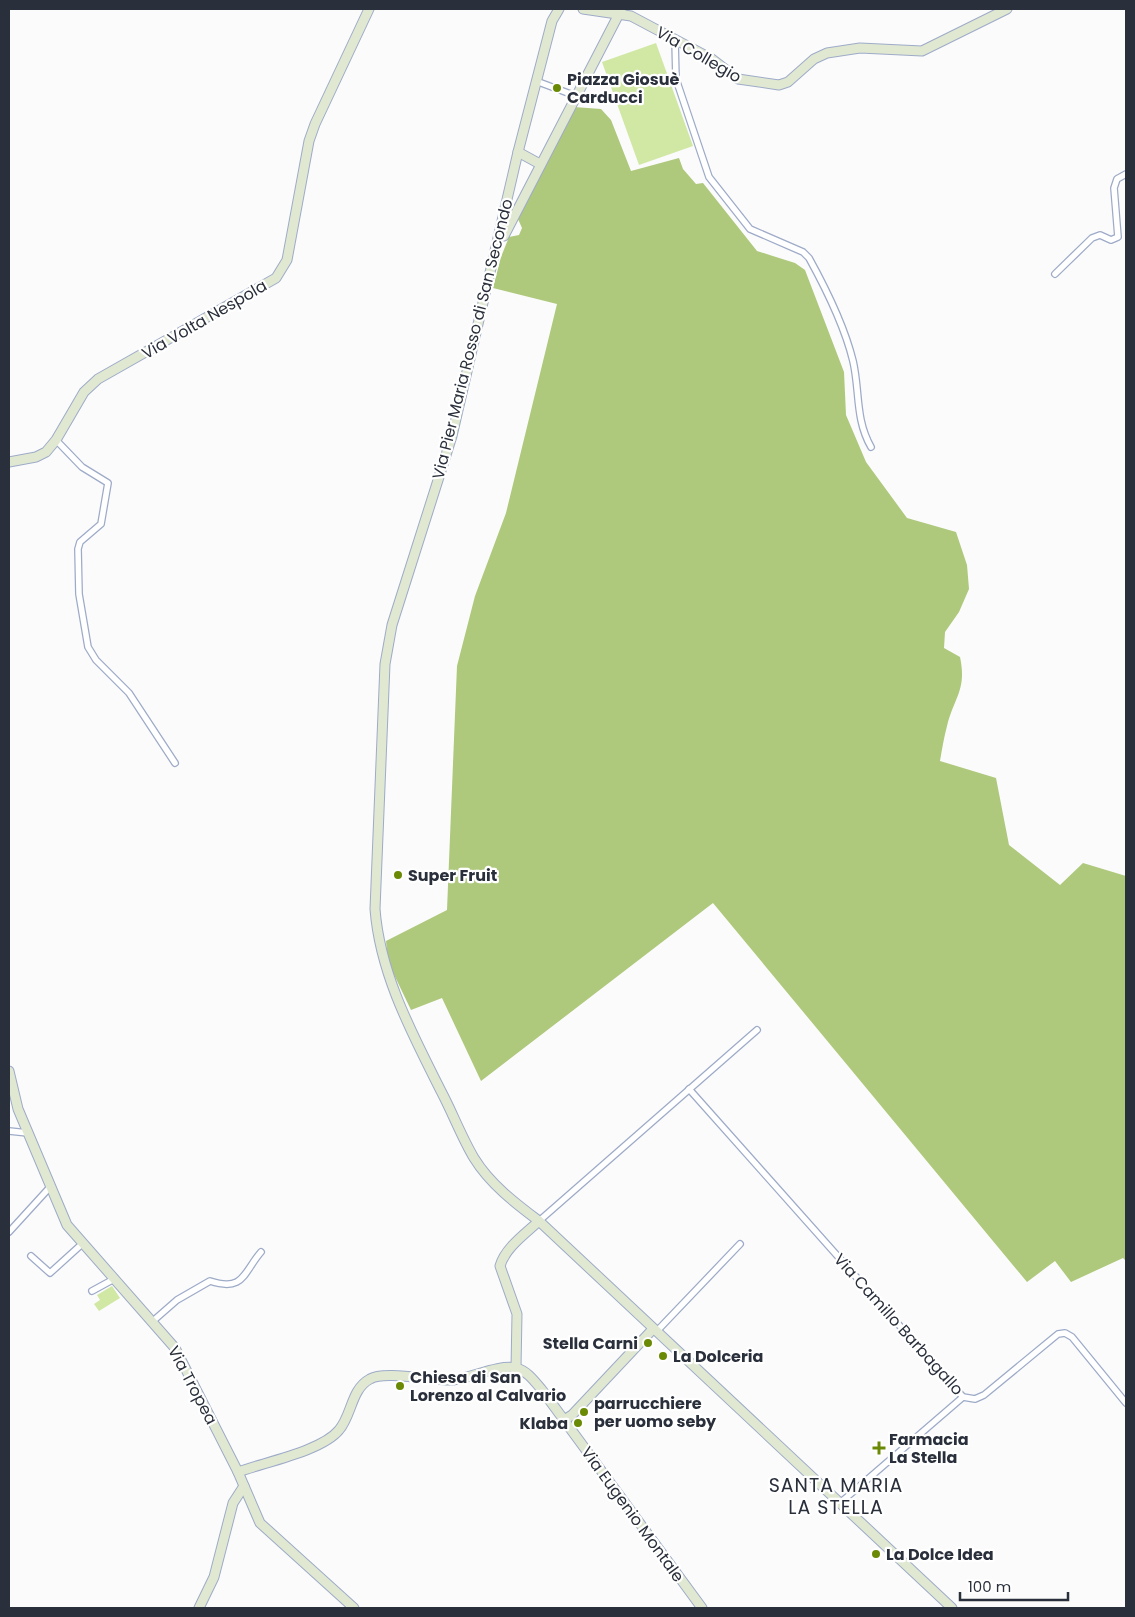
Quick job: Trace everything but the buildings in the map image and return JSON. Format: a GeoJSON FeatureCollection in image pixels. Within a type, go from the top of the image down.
{"type":"FeatureCollection","features":[{"type":"Feature","properties":{"kind":"street","name":"Via Volta Nespola"},"geometry":{"type":"LineString","coordinates":[[9,462],[36,457],[46,452],[56,440],[84,392],[98,379],[265,286],[283,270],[287,260],[309,141],[369,9]]}},
{"type":"Feature","properties":{"kind":"street","name":"Via Pier Maria Rosso di San Secondo"},"geometry":{"type":"LineString","coordinates":[[559,9],[552,21],[518,152],[452,436],[392,625],[385,664],[375,909],[377,937],[397,997],[474,1158],[502,1192],[539,1222],[952,1608]]}},
{"type":"Feature","properties":{"kind":"street","name":"Via Collegio"},"geometry":{"type":"LineString","coordinates":[[583,9],[621,11],[712,59],[738,79],[779,85],[788,82],[814,59],[827,53],[860,48],[922,51],[1007,9]]}},
{"type":"Feature","properties":{"kind":"street"},"geometry":{"type":"LineString","coordinates":[[490,274],[507,227],[621,11]]}},
{"type":"Feature","properties":{"kind":"street"},"geometry":{"type":"LineString","coordinates":[[675,40],[676,79],[709,177],[750,229],[803,252],[809,258],[849,346],[856,373],[856,400],[861,423],[871,447]]}},
{"type":"Feature","properties":{"kind":"street"},"geometry":{"type":"LineString","coordinates":[[536,81],[576,96]]}},
{"type":"Feature","properties":{"kind":"street"},"geometry":{"type":"LineString","coordinates":[[518,152],[540,164]]}},
{"type":"Feature","properties":{"kind":"street"},"geometry":{"type":"LineString","coordinates":[[1055,274],[1092,238],[1100,235],[1111,240],[1118,237],[1114,188],[1117,179],[1126,174]]}},
{"type":"Feature","properties":{"kind":"street"},"geometry":{"type":"LineString","coordinates":[[56,440],[82,467],[108,483],[101,524],[80,542],[78,549],[79,594],[88,647],[96,660],[129,693],[175,763]]}},
{"type":"Feature","properties":{"kind":"street"},"geometry":{"type":"LineString","coordinates":[[238,1472],[320,1444],[333,1437],[347,1419],[360,1387],[370,1378],[386,1376],[453,1380],[479,1374],[509,1362],[517,1365],[517,1314],[500,1266],[502,1260],[520,1238],[756,1030]]}},
{"type":"Feature","properties":{"kind":"street","name":"Via Tropea"},"geometry":{"type":"LineString","coordinates":[[9,1071],[18,1109],[67,1225],[175,1348],[238,1472],[254,1513],[265,1529],[354,1608]]}},
{"type":"Feature","properties":{"kind":"street","name":"Via Camillo Barbagallo"},"geometry":{"type":"LineString","coordinates":[[690,1089],[963,1397],[975,1399],[984,1395],[1058,1334],[1064,1333],[1072,1337],[1126,1402]]}},
{"type":"Feature","properties":{"kind":"street"},"geometry":{"type":"LineString","coordinates":[[9,1131],[28,1133]]}},
{"type":"Feature","properties":{"kind":"street"},"geometry":{"type":"LineString","coordinates":[[9,1232],[50,1186]]}},
{"type":"Feature","properties":{"kind":"street"},"geometry":{"type":"LineString","coordinates":[[31,1256],[50,1273],[82,1244]]}},
{"type":"Feature","properties":{"kind":"street"},"geometry":{"type":"LineString","coordinates":[[564,1420],[740,1244]]}},
{"type":"Feature","properties":{"kind":"street"},"geometry":{"type":"LineString","coordinates":[[153,1322],[176,1300],[210,1281],[228,1285],[243,1279],[262,1252]]}},
{"type":"Feature","properties":{"kind":"street"},"geometry":{"type":"LineString","coordinates":[[92,1291],[114,1279]]}},
{"type":"Feature","properties":{"kind":"street","name":"Via Eugenio Montale"},"geometry":{"type":"LineString","coordinates":[[517,1365],[530,1370],[542,1390],[702,1608]]}},
{"type":"Feature","properties":{"kind":"street"},"geometry":{"type":"LineString","coordinates":[[840,1503],[963,1397]]}},
{"type":"Feature","properties":{"kind":"street"},"geometry":{"type":"LineString","coordinates":[[199,1608],[214,1577],[233,1503],[239,1490],[244,1486]]}},
{"type":"Feature","properties":{"kind":"green space"},"geometry":{"type":"Polygon","coordinates":[[[656,43],[693,146],[639,165],[602,62],[656,43]]]}},
{"type":"Feature","properties":{"kind":"green space"},"geometry":{"type":"Polygon","coordinates":[[[574,107],[601,109],[611,120],[631,171],[679,158],[683,169],[696,184],[703,183],[757,251],[795,263],[805,270],[844,372],[846,415],[866,462],[907,518],[956,532],[967,565],[969,589],[959,612],[945,632],[944,648],[960,657],[962,678],[959,693],[947,726],[940,761],[996,778],[1009,845],[1060,885],[1083,863],[1126,876],[1126,1261],[1123,1258],[1071,1282],[1055,1261],[1027,1282],[713,903],[481,1081],[442,998],[411,1010],[388,962],[386,941],[447,910],[457,666],[475,596],[506,513],[557,304],[493,288],[501,257],[509,237],[519,235],[522,228],[518,219],[574,107]]]}},
{"type":"Feature","properties":{"kind":"green space"},"geometry":{"type":"Polygon","coordinates":[[[112,1286],[120,1298],[99,1311],[94,1304],[100,1300],[97,1295],[112,1286]]]}},
{"type":"Feature","properties":{"kind":"place","name":"Piazza Giosuè Carducci"},"geometry":{"type":"Point","coordinates":[557,88]}},
{"type":"Feature","properties":{"kind":"place","name":"Super Fruit"},"geometry":{"type":"Point","coordinates":[398,875]}},
{"type":"Feature","properties":{"kind":"place","name":"Stella Carni"},"geometry":{"type":"Point","coordinates":[648,1343]}},
{"type":"Feature","properties":{"kind":"place","name":"La Dolceria"},"geometry":{"type":"Point","coordinates":[663,1356]}},
{"type":"Feature","properties":{"kind":"place","name":"Chiesa di San Lorenzo al Calvario"},"geometry":{"type":"Point","coordinates":[400,1386]}},
{"type":"Feature","properties":{"kind":"place","name":"parrucchiere per uomo seby"},"geometry":{"type":"Point","coordinates":[584,1412]}},
{"type":"Feature","properties":{"kind":"place","name":"Klaba"},"geometry":{"type":"Point","coordinates":[578,1423]}},
{"type":"Feature","properties":{"kind":"place","name":"Farmacia La Stella"},"geometry":{"type":"Point","coordinates":[879,1448]}},
{"type":"Feature","properties":{"kind":"place","name":"La Dolce Idea"},"geometry":{"type":"Point","coordinates":[876,1554]}},
{"type":"Feature","properties":{"kind":"district","name":"SANTA MARIA LA STELLA"},"geometry":{"type":"Point","coordinates":[836,1496]}}]}
